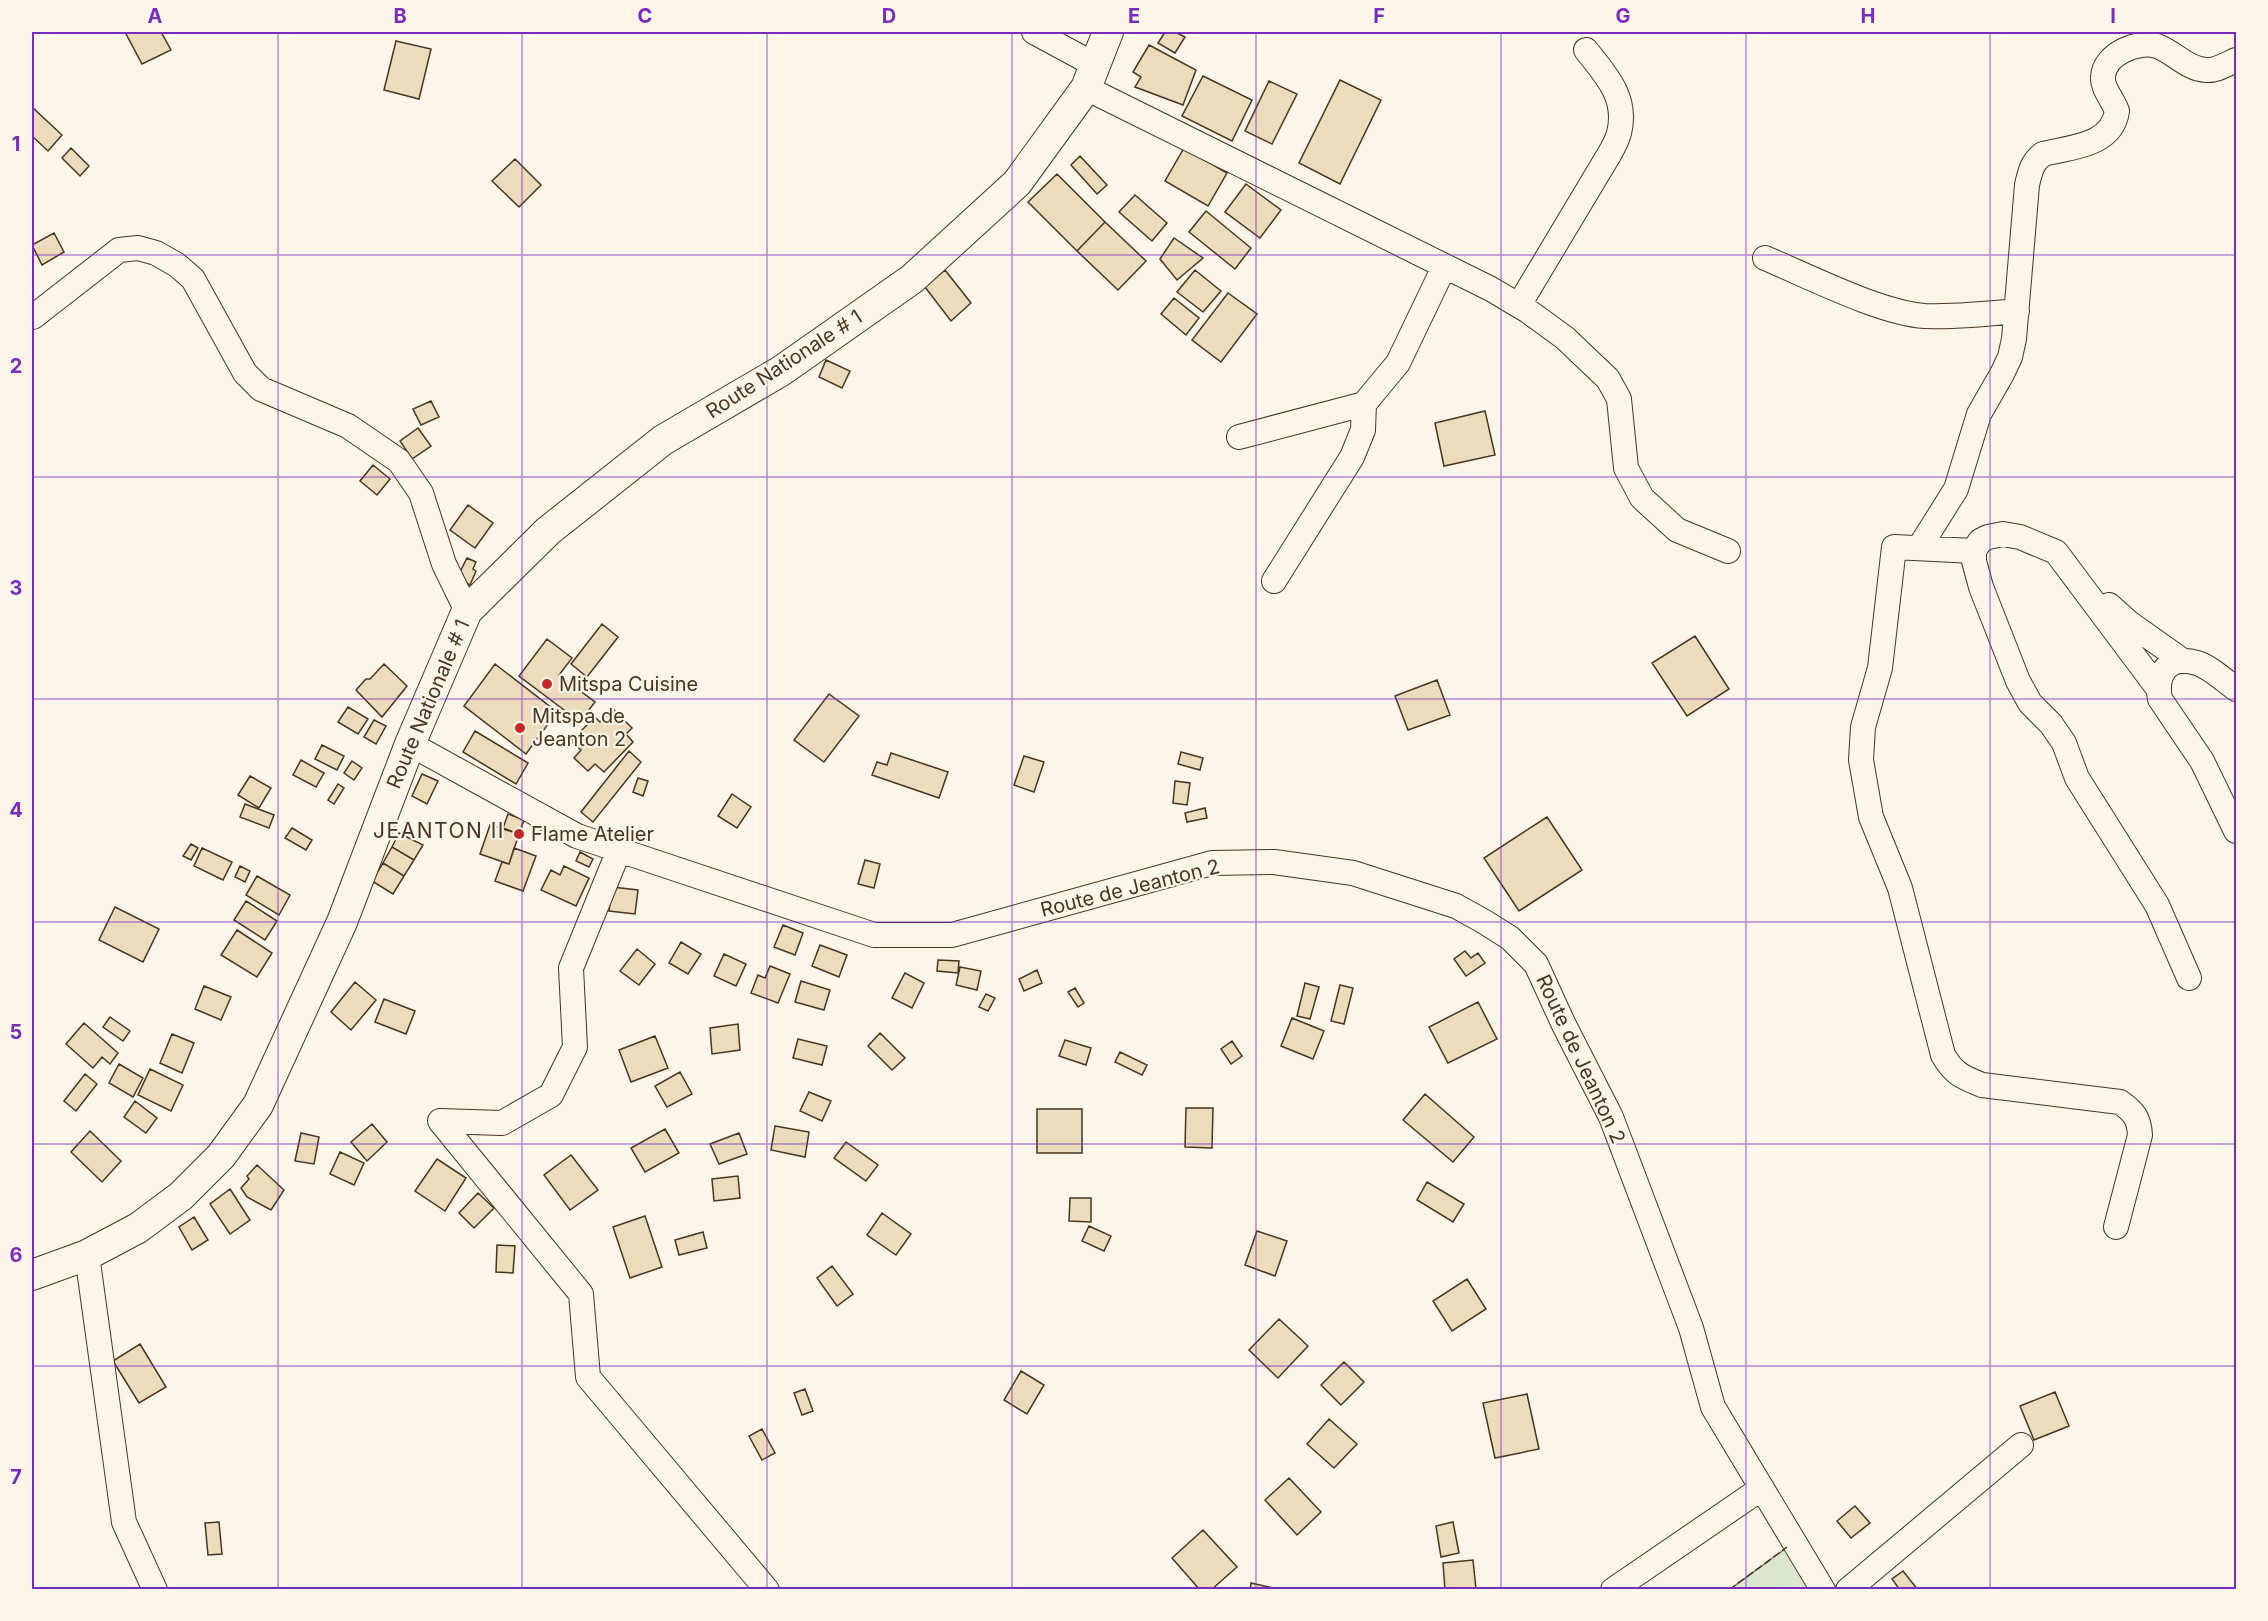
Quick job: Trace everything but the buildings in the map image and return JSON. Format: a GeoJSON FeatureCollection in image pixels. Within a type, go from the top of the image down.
{"type":"FeatureCollection","features":[{"type":"Feature","properties":{"kind":"main road","name":"Route Nationale # 1"},"geometry":{"type":"LineString","coordinates":[[32,1275],[87,1255],[138,1228],[181,1196],[221,1156],[258,1105],[342,922],[410,744],[467,611],[548,531],[663,440],[781,370],[912,279],[1017,183],[1090,76],[1108,32]]}},
{"type":"Feature","properties":{"kind":"street"},"geometry":{"type":"LineString","coordinates":[[1034,32],[1090,76],[1519,305],[1565,338],[1608,380],[1619,399],[1626,468],[1642,498],[1677,530],[1728,551]]}},
{"type":"Feature","properties":{"kind":"street"},"geometry":{"type":"LineString","coordinates":[[1919,548],[1956,489],[1979,414],[2010,357],[2017,311],[2027,185],[2037,159],[2043,154],[2092,142],[2112,127],[2117,111],[2103,79],[2110,61],[2119,53],[2137,45],[2150,44],[2164,49],[2191,66],[2209,71],[2236,60]]}},
{"type":"Feature","properties":{"kind":"street"},"geometry":{"type":"LineString","coordinates":[[1519,305],[1619,134],[1621,111],[1614,85],[1586,50]]}},
{"type":"Feature","properties":{"kind":"street"},"geometry":{"type":"LineString","coordinates":[[33,317],[120,250],[138,248],[156,253],[177,265],[193,279],[245,373],[261,389],[348,426],[399,461],[421,493],[444,564],[467,611]]}},
{"type":"Feature","properties":{"kind":"street"},"geometry":{"type":"LineString","coordinates":[[1765,258],[1891,309],[1923,316],[1976,315],[2017,311]]}},
{"type":"Feature","properties":{"kind":"street"},"geometry":{"type":"LineString","coordinates":[[1239,437],[1364,404],[1398,363],[1444,267]]}},
{"type":"Feature","properties":{"kind":"street"},"geometry":{"type":"LineString","coordinates":[[1274,580],[1352,457],[1363,430],[1364,404]]}},
{"type":"Feature","properties":{"kind":"street"},"geometry":{"type":"LineString","coordinates":[[2189,978],[2157,905],[2077,778],[2064,743],[2051,724],[2030,703],[2018,681],[1974,561],[1974,551],[1980,541],[2003,534],[2020,537],[2056,552],[2157,687],[2160,699],[2202,761],[2236,831]]}},
{"type":"Feature","properties":{"kind":"street"},"geometry":{"type":"LineString","coordinates":[[1974,551],[1894,547],[1880,668],[1863,727],[1862,760],[1871,817],[1900,888],[1943,1055],[1951,1069],[1963,1078],[1982,1085],[2120,1102],[2133,1111],[2139,1121],[2140,1135],[2116,1227]]}},
{"type":"Feature","properties":{"kind":"street"},"geometry":{"type":"LineString","coordinates":[[2067,567],[2128,622],[2183,661]]}},
{"type":"Feature","properties":{"kind":"street"},"geometry":{"type":"LineString","coordinates":[[2157,687],[2163,670],[2183,661],[2198,663],[2236,689]]}},
{"type":"Feature","properties":{"kind":"street","name":"Route de Jeanton 2"},"geometry":{"type":"LineString","coordinates":[[410,744],[577,836],[874,935],[952,935],[1212,863],[1274,862],[1353,873],[1456,906],[1484,921],[1510,938],[1536,964],[1611,1117],[1691,1328],[1713,1407],[1823,1590]]}},
{"type":"Feature","properties":{"kind":"street"},"geometry":{"type":"LineString","coordinates":[[619,850],[571,968],[575,1047],[551,1095],[502,1123],[440,1121],[581,1294],[588,1377],[767,1590]]}},
{"type":"Feature","properties":{"kind":"street"},"geometry":{"type":"LineString","coordinates":[[87,1255],[123,1522],[155,1590]]}},
{"type":"Feature","properties":{"kind":"street"},"geometry":{"type":"LineString","coordinates":[[1848,1590],[2021,1445]]}},
{"type":"Feature","properties":{"kind":"street"},"geometry":{"type":"LineString","coordinates":[[1613,1590],[1762,1488]]}},
{"type":"Feature","properties":{"kind":"green space"},"geometry":{"type":"Polygon","coordinates":[[[1789,1546],[1818,1590],[1729,1590],[1789,1546]]]}},
{"type":"Feature","properties":{"kind":"fence"},"geometry":{"type":"LineString","coordinates":[[1729,1590],[1787,1547]]}},
{"type":"Feature","properties":{"kind":"place","name":"Mitspa Cuisine"},"geometry":{"type":"Point","coordinates":[547,684]}},
{"type":"Feature","properties":{"kind":"place","name":"Mitspa de Jeanton 2"},"geometry":{"type":"Point","coordinates":[520,728]}},
{"type":"Feature","properties":{"kind":"place","name":"Flame Atelier"},"geometry":{"type":"Point","coordinates":[519,834]}},
{"type":"Feature","properties":{"kind":"district","name":"JEANTON II"},"geometry":{"type":"Point","coordinates":[439,831]}}]}
